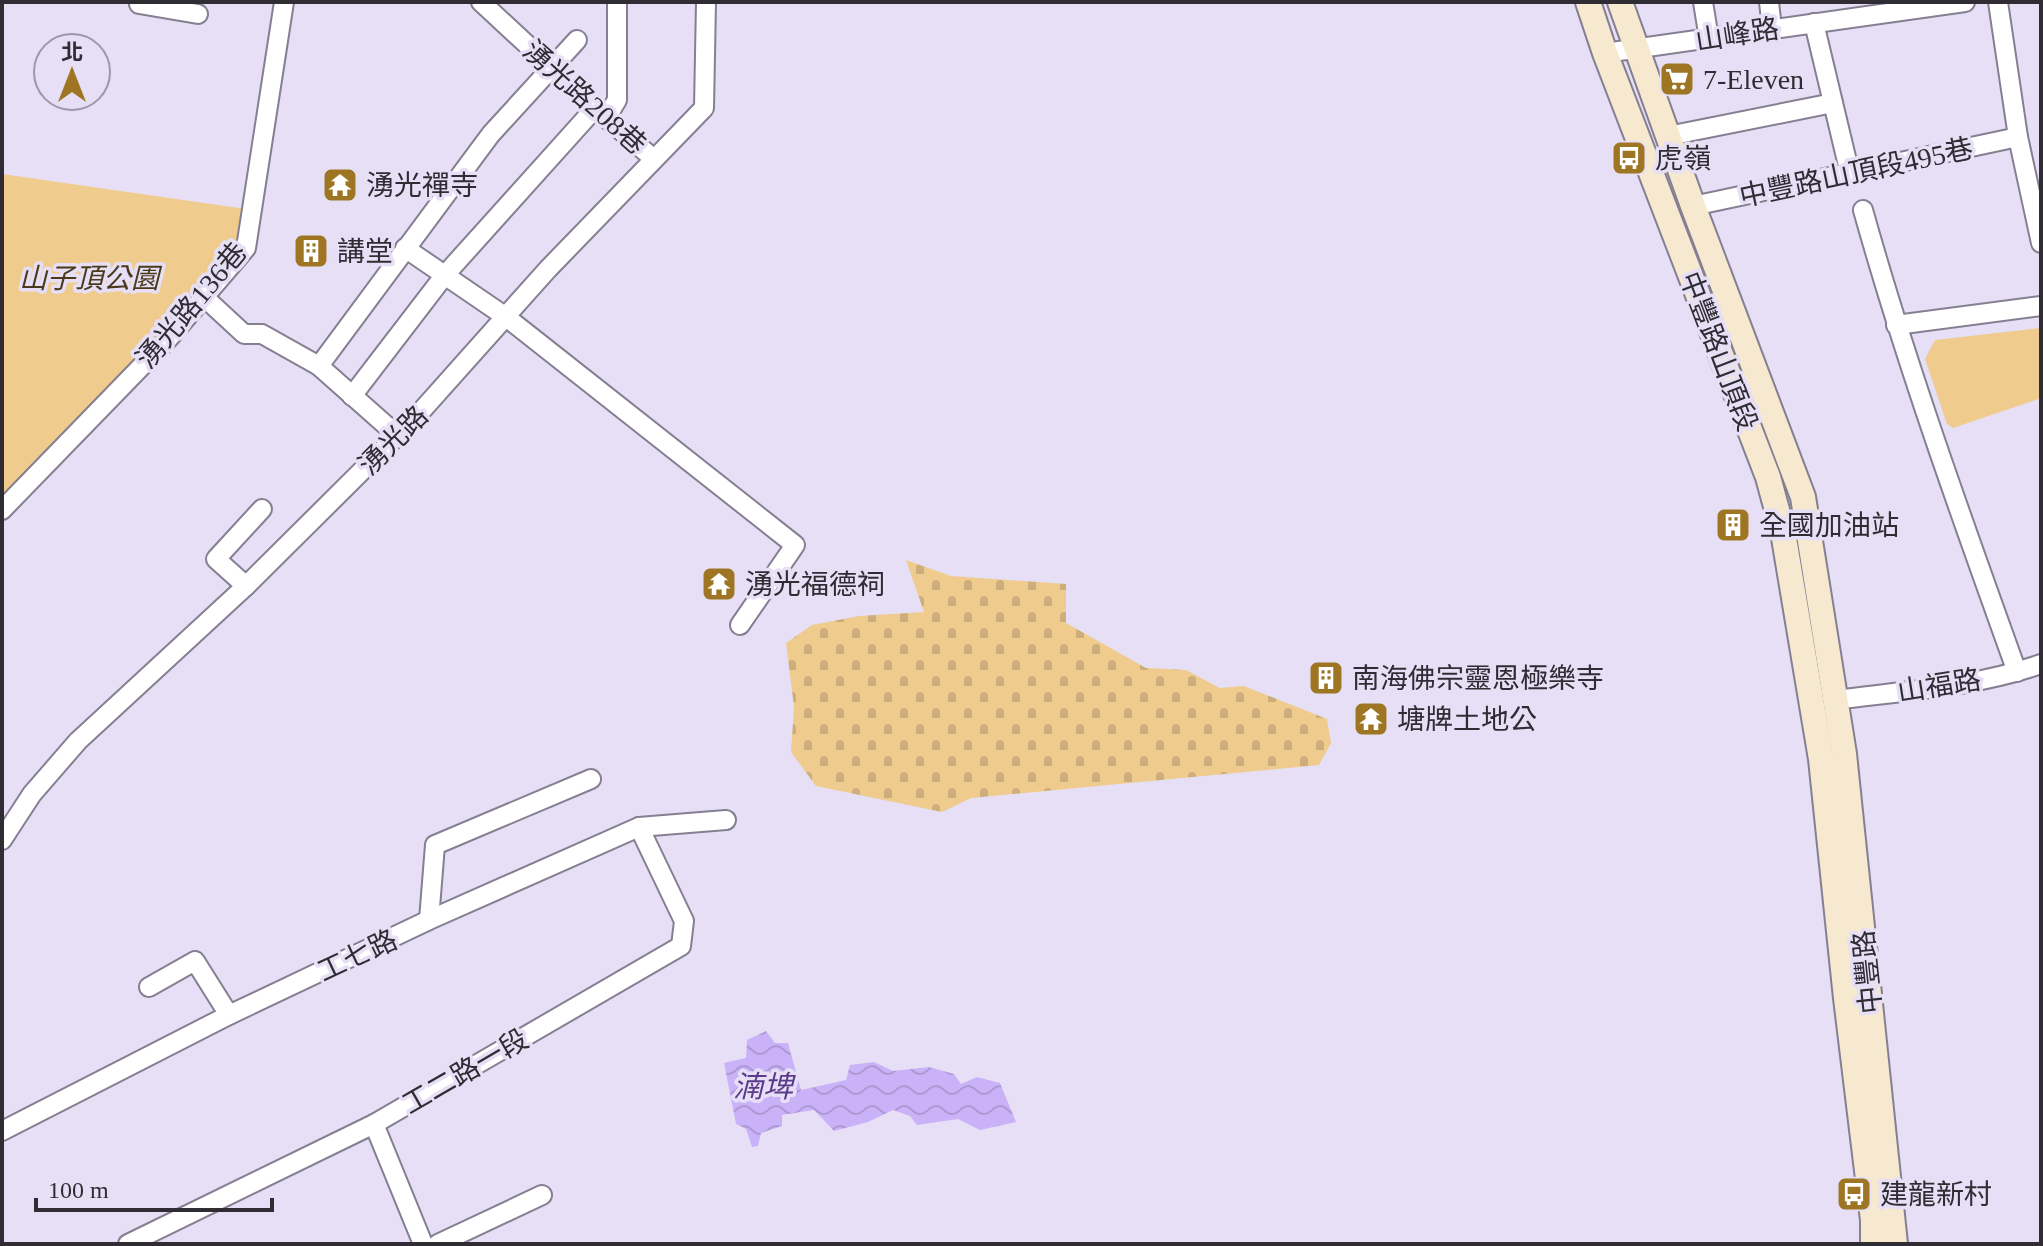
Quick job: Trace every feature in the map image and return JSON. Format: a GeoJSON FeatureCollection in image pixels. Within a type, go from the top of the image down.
{"type":"FeatureCollection","features":[{"type":"Feature","properties":{"kind":"main road","name":"中豐路山頂段"},"geometry":{"type":"LineString","coordinates":[[1588,2],[1768,477],[1783,532],[1811,710]]}},
{"type":"Feature","properties":{"kind":"main road","name":"中豐路山頂段"},"geometry":{"type":"LineString","coordinates":[[1620,2],[1803,497],[1835,700]]}},
{"type":"Feature","properties":{"kind":"main road","name":"中豐路"},"geometry":{"type":"LineString","coordinates":[[1835,700],[1846,770],[1895,1244]]}},
{"type":"Feature","properties":{"kind":"main road","name":"中豐路"},"geometry":{"type":"LineString","coordinates":[[1811,710],[1821,759],[1873,1220],[1873,1244]]}},
{"type":"Feature","properties":{"kind":"street","name":"湧光路136巷"},"geometry":{"type":"LineString","coordinates":[[2,510],[169,338],[246,248],[284,2]]}},
{"type":"Feature","properties":{"kind":"street","name":"湧光路208巷"},"geometry":{"type":"LineString","coordinates":[[481,2],[654,159]]}},
{"type":"Feature","properties":{"kind":"street"},"geometry":{"type":"LineString","coordinates":[[352,396],[444,276],[535,173],[617,100],[617,2]]}},
{"type":"Feature","properties":{"kind":"street","name":"湧光路"},"geometry":{"type":"LineString","coordinates":[[2,840],[32,794],[78,741],[246,586],[398,436],[548,269],[704,108],[706,2]]}},
{"type":"Feature","properties":{"kind":"street"},"geometry":{"type":"LineString","coordinates":[[1703,2],[1709,39]]}},
{"type":"Feature","properties":{"kind":"street"},"geometry":{"type":"LineString","coordinates":[[1769,2],[1772,29]]}},
{"type":"Feature","properties":{"kind":"street","name":"山峰路"},"geometry":{"type":"LineString","coordinates":[[1605,53],[1965,2]]}},
{"type":"Feature","properties":{"kind":"street"},"geometry":{"type":"LineString","coordinates":[[1998,2],[2018,137],[2041,243]]}},
{"type":"Feature","properties":{"kind":"street"},"geometry":{"type":"LineString","coordinates":[[139,4],[198,14]]}},
{"type":"Feature","properties":{"kind":"street"},"geometry":{"type":"LineString","coordinates":[[1814,23],[1850,174]]}},
{"type":"Feature","properties":{"kind":"street"},"geometry":{"type":"LineString","coordinates":[[319,366],[491,134],[577,40]]}},
{"type":"Feature","properties":{"kind":"street"},"geometry":{"type":"LineString","coordinates":[[1668,136],[1833,103]]}},
{"type":"Feature","properties":{"kind":"street","name":"中豐路山頂段495巷"},"geometry":{"type":"LineString","coordinates":[[1693,206],[2018,137]]}},
{"type":"Feature","properties":{"kind":"street"},"geometry":{"type":"LineString","coordinates":[[1863,210],[1935,446],[2017,672]]}},
{"type":"Feature","properties":{"kind":"street"},"geometry":{"type":"LineString","coordinates":[[405,248],[506,317],[795,545],[740,625]]}},
{"type":"Feature","properties":{"kind":"street"},"geometry":{"type":"LineString","coordinates":[[204,297],[244,334],[262,334],[319,366],[398,436]]}},
{"type":"Feature","properties":{"kind":"street"},"geometry":{"type":"LineString","coordinates":[[1896,325],[2041,306]]}},
{"type":"Feature","properties":{"kind":"street"},"geometry":{"type":"LineString","coordinates":[[246,586],[216,559],[262,509]]}},
{"type":"Feature","properties":{"kind":"street","name":"山福路"},"geometry":{"type":"LineString","coordinates":[[1835,700],[1947,687],[2041,664]]}},
{"type":"Feature","properties":{"kind":"street"},"geometry":{"type":"LineString","coordinates":[[429,920],[435,845],[591,779]]}},
{"type":"Feature","properties":{"kind":"street","name":"工七路"},"geometry":{"type":"LineString","coordinates":[[2,1131],[229,1015],[429,920],[639,827],[726,820]]}},
{"type":"Feature","properties":{"kind":"street","name":"工二路一段"},"geometry":{"type":"LineString","coordinates":[[128,1244],[374,1124],[681,946],[684,921],[639,827]]}},
{"type":"Feature","properties":{"kind":"street"},"geometry":{"type":"LineString","coordinates":[[149,987],[195,961],[229,1015]]}},
{"type":"Feature","properties":{"kind":"street"},"geometry":{"type":"LineString","coordinates":[[374,1124],[423,1244]]}},
{"type":"Feature","properties":{"kind":"street"},"geometry":{"type":"LineString","coordinates":[[438,1244],[542,1195]]}},
{"type":"Feature","properties":{"kind":"green space","name":"山子頂公園"},"geometry":{"type":"Polygon","coordinates":[[[2,174],[246,209],[241,244],[2,503],[2,174]]]}},
{"type":"Feature","properties":{"kind":"green space"},"geometry":{"type":"Polygon","coordinates":[[[2041,328],[2041,398],[1953,428],[1947,424],[1925,359],[1935,340],[2041,328]]]}},
{"type":"Feature","properties":{"kind":"green space"},"geometry":{"type":"Polygon","coordinates":[[[906,560],[951,576],[1066,584],[1066,623],[1146,668],[1186,670],[1220,688],[1244,686],[1327,719],[1331,743],[1319,765],[971,798],[942,812],[816,786],[791,752],[794,707],[786,643],[812,625],[859,616],[924,612],[906,560]]]}},
{"type":"Feature","properties":{"kind":"water","name":"湳埤"},"geometry":{"type":"Polygon","coordinates":[[[766,1031],[775,1043],[788,1043],[801,1090],[846,1080],[850,1065],[874,1062],[893,1071],[929,1067],[954,1074],[961,1084],[977,1077],[1000,1083],[1016,1122],[980,1130],[958,1119],[917,1125],[910,1116],[893,1110],[868,1122],[834,1131],[814,1110],[782,1115],[782,1126],[761,1133],[758,1146],[752,1147],[746,1129],[736,1124],[724,1063],[746,1058],[747,1040],[766,1031]]]}},
{"type":"Feature","properties":{"kind":"place","name":"7-Eleven"},"geometry":{"type":"Point","coordinates":[1677,79]}},
{"type":"Feature","properties":{"kind":"place","name":"虎嶺"},"geometry":{"type":"Point","coordinates":[1629,158]}},
{"type":"Feature","properties":{"kind":"place","name":"湧光禪寺"},"geometry":{"type":"Point","coordinates":[340,185]}},
{"type":"Feature","properties":{"kind":"place","name":"講堂"},"geometry":{"type":"Point","coordinates":[311,251]}},
{"type":"Feature","properties":{"kind":"place","name":"全國加油站"},"geometry":{"type":"Point","coordinates":[1733,525]}},
{"type":"Feature","properties":{"kind":"place","name":"湧光福德祠"},"geometry":{"type":"Point","coordinates":[719,584]}},
{"type":"Feature","properties":{"kind":"place","name":"南海佛宗靈恩極樂寺"},"geometry":{"type":"Point","coordinates":[1326,678]}},
{"type":"Feature","properties":{"kind":"place","name":"塘牌土地公"},"geometry":{"type":"Point","coordinates":[1371,719]}},
{"type":"Feature","properties":{"kind":"place","name":"建龍新村"},"geometry":{"type":"Point","coordinates":[1854,1194]}}]}
